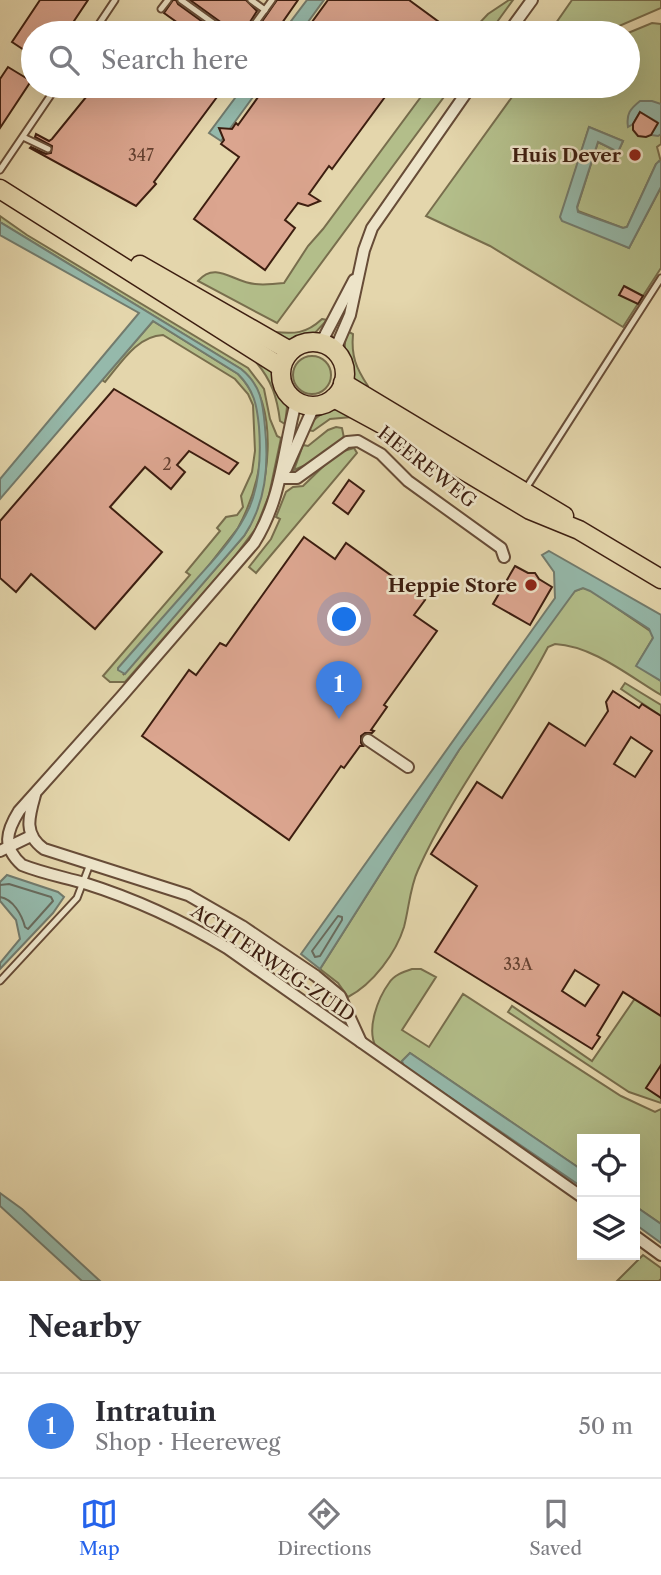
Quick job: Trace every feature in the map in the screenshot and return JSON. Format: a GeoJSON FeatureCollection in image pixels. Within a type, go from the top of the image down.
{"type":"FeatureCollection","features":[{"type":"Feature","properties":{"kind":"main road"},"geometry":{"type":"LineString","coordinates":[[0,189],[56,223],[87,234],[285,359]]}},
{"type":"Feature","properties":{"kind":"main road"},"geometry":{"type":"LineString","coordinates":[[304,343],[328,346],[344,369],[338,391],[305,404],[283,387],[285,359],[304,343]]}},
{"type":"Feature","properties":{"kind":"main road","name":"HEEREWEG"},"geometry":{"type":"LineString","coordinates":[[338,391],[521,497],[560,512],[579,530],[661,579]]}},
{"type":"Feature","properties":{"kind":"street"},"geometry":{"type":"LineString","coordinates":[[517,21],[532,0]]}},
{"type":"Feature","properties":{"kind":"street"},"geometry":{"type":"LineString","coordinates":[[328,346],[350,316],[359,271],[372,228],[463,98]]}},
{"type":"Feature","properties":{"kind":"street"},"geometry":{"type":"LineString","coordinates":[[282,478],[286,443],[305,404]]}},
{"type":"Feature","properties":{"kind":"street"},"geometry":{"type":"LineString","coordinates":[[4,850],[13,820],[19,811],[254,543],[267,523],[305,404]]}},
{"type":"Feature","properties":{"kind":"street","name":"HEEREWEG"},"geometry":{"type":"LineString","coordinates":[[282,478],[297,478],[347,442],[358,441],[381,454],[408,481],[501,548],[504,556]]}},
{"type":"Feature","properties":{"kind":"street"},"geometry":{"type":"LineString","coordinates":[[368,740],[408,767]]}},
{"type":"Feature","properties":{"kind":"street"},"geometry":{"type":"LineString","coordinates":[[4,850],[31,836],[29,814],[35,795]]}},
{"type":"Feature","properties":{"kind":"street","name":"ACHTERWEG-ZUID"},"geometry":{"type":"LineString","coordinates":[[31,836],[44,849],[188,895],[287,955],[340,996],[362,1044]]}},
{"type":"Feature","properties":{"kind":"street","name":"ACHTERWEG-ZUID"},"geometry":{"type":"LineString","coordinates":[[4,850],[22,865],[157,909],[191,926],[581,1197]]}},
{"type":"Feature","properties":{"kind":"street"},"geometry":{"type":"LineString","coordinates":[[640,1240],[661,1255]]}},
{"type":"Feature","properties":{"kind":"lane"},"geometry":{"type":"LineString","coordinates":[[101,21],[115,0]]}},
{"type":"Feature","properties":{"kind":"lane"},"geometry":{"type":"LineString","coordinates":[[161,9],[168,0]]}},
{"type":"Feature","properties":{"kind":"lane"},"geometry":{"type":"LineString","coordinates":[[181,0],[210,21]]}},
{"type":"Feature","properties":{"kind":"lane"},"geometry":{"type":"LineString","coordinates":[[251,0],[265,10]]}},
{"type":"Feature","properties":{"kind":"lane"},"geometry":{"type":"LineString","coordinates":[[257,21],[272,0]]}},
{"type":"Feature","properties":{"kind":"lane"},"geometry":{"type":"LineString","coordinates":[[0,170],[50,98]]}},
{"type":"Feature","properties":{"kind":"lane"},"geometry":{"type":"LineString","coordinates":[[23,137],[48,149]]}},
{"type":"Feature","properties":{"kind":"lane"},"geometry":{"type":"LineString","coordinates":[[521,497],[661,278]]}},
{"type":"Feature","properties":{"kind":"lane"},"geometry":{"type":"LineString","coordinates":[[0,981],[77,898],[90,864]]}},
{"type":"Feature","properties":{"kind":"green space"},"geometry":{"type":"Polygon","coordinates":[[[513,0],[498,21],[481,21],[488,14],[513,0]]]}},
{"type":"Feature","properties":{"kind":"green space"},"geometry":{"type":"Polygon","coordinates":[[[572,0],[661,0],[661,8],[631,21],[557,21],[572,0]]]}},
{"type":"Feature","properties":{"kind":"green space"},"geometry":{"type":"Polygon","coordinates":[[[652,23],[661,24],[661,144],[657,147],[661,162],[656,164],[627,227],[623,228],[578,211],[598,142],[618,152],[623,141],[589,127],[561,217],[629,248],[661,187],[661,268],[623,327],[490,246],[426,216],[511,98],[640,98],[640,28],[652,23]]]}},
{"type":"Feature","properties":{"kind":"green space"},"geometry":{"type":"Polygon","coordinates":[[[420,98],[443,98],[277,323],[198,281],[205,275],[218,272],[247,283],[284,283],[308,246],[420,98]]]}},
{"type":"Feature","properties":{"kind":"green space"},"geometry":{"type":"Polygon","coordinates":[[[0,216],[248,368],[264,389],[270,419],[277,436],[281,438],[269,495],[256,528],[232,560],[125,682],[110,682],[103,676],[190,575],[186,572],[220,531],[217,528],[226,517],[237,515],[243,507],[241,496],[252,472],[255,451],[253,405],[248,394],[235,379],[163,335],[137,345],[105,382],[102,380],[153,321],[238,374],[250,390],[258,408],[261,429],[258,471],[238,528],[123,675],[244,536],[253,519],[260,498],[268,450],[262,403],[254,384],[241,369],[0,222],[0,216]]]}},
{"type":"Feature","properties":{"kind":"green space"},"geometry":{"type":"Polygon","coordinates":[[[322,319],[327,320],[314,334],[289,342],[274,332],[300,332],[311,328],[322,319]]]}},
{"type":"Feature","properties":{"kind":"green space"},"geometry":{"type":"Polygon","coordinates":[[[347,331],[353,334],[355,362],[368,391],[355,380],[347,365],[347,331]]]}},
{"type":"Feature","properties":{"kind":"green space"},"geometry":{"type":"Polygon","coordinates":[[[312,356],[325,362],[331,375],[325,388],[312,394],[299,388],[293,375],[299,362],[312,356]]]}},
{"type":"Feature","properties":{"kind":"green space"},"geometry":{"type":"Polygon","coordinates":[[[256,362],[271,368],[287,407],[285,424],[280,421],[270,383],[256,362]]]}},
{"type":"Feature","properties":{"kind":"green space"},"geometry":{"type":"Polygon","coordinates":[[[338,409],[352,417],[330,419],[313,431],[307,430],[320,415],[338,409]]]}},
{"type":"Feature","properties":{"kind":"green space"},"geometry":{"type":"Polygon","coordinates":[[[336,427],[342,428],[344,438],[308,464],[294,470],[303,445],[308,446],[336,427]]]}},
{"type":"Feature","properties":{"kind":"green space"},"geometry":{"type":"Polygon","coordinates":[[[354,448],[357,453],[256,573],[249,567],[271,539],[280,519],[276,517],[286,492],[293,487],[303,486],[337,453],[354,448]]]}},
{"type":"Feature","properties":{"kind":"green space"},"geometry":{"type":"Polygon","coordinates":[[[583,588],[590,590],[653,633],[653,638],[637,665],[661,681],[661,695],[610,663],[583,650],[555,644],[548,647],[432,841],[415,877],[404,927],[395,947],[375,976],[348,997],[338,983],[320,969],[459,750],[561,607],[575,591],[583,588]]]}},
{"type":"Feature","properties":{"kind":"green space"},"geometry":{"type":"Polygon","coordinates":[[[625,683],[661,705],[661,716],[621,689],[625,683]]]}},
{"type":"Feature","properties":{"kind":"green space"},"geometry":{"type":"Polygon","coordinates":[[[421,969],[436,977],[402,1030],[429,1047],[463,994],[621,1096],[655,1112],[661,1109],[661,1224],[640,1209],[640,1134],[577,1134],[577,1167],[410,1053],[402,1061],[404,1066],[379,1050],[372,1032],[377,1005],[391,980],[399,974],[421,969]]]}},
{"type":"Feature","properties":{"kind":"green space"},"geometry":{"type":"Polygon","coordinates":[[[636,997],[661,1015],[661,1103],[629,1092],[508,1012],[512,1006],[592,1061],[636,997]]]}},
{"type":"Feature","properties":{"kind":"green space"},"geometry":{"type":"Polygon","coordinates":[[[643,1255],[661,1268],[659,1281],[617,1281],[640,1260],[643,1255]]]}},
{"type":"Feature","properties":{"kind":"water"},"geometry":{"type":"Polygon","coordinates":[[[307,0],[324,0],[309,21],[291,21],[307,0]]]}},
{"type":"Feature","properties":{"kind":"water"},"geometry":{"type":"Polygon","coordinates":[[[235,98],[252,98],[221,141],[209,133],[235,98]]]}},
{"type":"Feature","properties":{"kind":"water"},"geometry":{"type":"Polygon","coordinates":[[[640,101],[661,104],[661,134],[658,136],[651,135],[657,122],[640,112],[628,127],[630,112],[640,101]]]}},
{"type":"Feature","properties":{"kind":"water"},"geometry":{"type":"Polygon","coordinates":[[[589,127],[623,141],[618,152],[598,142],[577,207],[578,212],[623,228],[627,227],[656,164],[661,162],[661,187],[629,248],[562,221],[560,217],[589,127]]]}},
{"type":"Feature","properties":{"kind":"water"},"geometry":{"type":"Polygon","coordinates":[[[0,222],[241,369],[253,381],[262,402],[266,470],[261,497],[251,523],[244,536],[125,674],[118,668],[224,547],[250,506],[260,457],[256,405],[248,386],[238,374],[153,321],[0,499],[0,479],[139,313],[0,235],[0,222]]]}},
{"type":"Feature","properties":{"kind":"water"},"geometry":{"type":"Polygon","coordinates":[[[549,551],[661,615],[661,681],[636,666],[653,638],[649,629],[590,591],[583,588],[575,591],[459,750],[320,969],[301,954],[555,598],[554,572],[542,555],[549,551]]]}},
{"type":"Feature","properties":{"kind":"water"},"geometry":{"type":"Polygon","coordinates":[[[7,875],[58,892],[64,897],[53,913],[0,969],[0,963],[20,939],[16,920],[0,901],[0,882],[7,875]]]}},
{"type":"Feature","properties":{"kind":"water"},"geometry":{"type":"Polygon","coordinates":[[[410,1053],[577,1167],[577,1184],[404,1066],[402,1061],[410,1053]]]}},
{"type":"Feature","properties":{"kind":"water"},"geometry":{"type":"Polygon","coordinates":[[[0,1193],[22,1209],[100,1281],[82,1281],[0,1206],[0,1193]]]}},
{"type":"Feature","properties":{"kind":"water"},"geometry":{"type":"Polygon","coordinates":[[[640,1209],[661,1224],[661,1243],[640,1228],[640,1209]]]}},
{"type":"Feature","properties":{"kind":"building"},"geometry":{"type":"Polygon","coordinates":[[[40,0],[88,0],[74,21],[26,21],[40,0]]]}},
{"type":"Feature","properties":{"kind":"building"},"geometry":{"type":"Polygon","coordinates":[[[173,0],[176,0],[201,21],[175,21],[164,13],[173,0]]]}},
{"type":"Feature","properties":{"kind":"building"},"geometry":{"type":"Polygon","coordinates":[[[190,0],[246,0],[257,11],[251,21],[219,21],[190,0]]]}},
{"type":"Feature","properties":{"kind":"building"},"geometry":{"type":"Polygon","coordinates":[[[277,0],[298,0],[283,21],[262,21],[277,0]]]}},
{"type":"Feature","properties":{"kind":"building"},"geometry":{"type":"Polygon","coordinates":[[[328,0],[409,0],[438,21],[313,21],[328,0]]]}},
{"type":"Feature","properties":{"kind":"building"},"geometry":{"type":"Polygon","coordinates":[[[21,28],[21,48],[12,42],[21,28]]]}},
{"type":"Feature","properties":{"kind":"building"},"geometry":{"type":"Polygon","coordinates":[[[8,67],[21,75],[21,96],[0,128],[0,79],[8,67]]]}},
{"type":"Feature","properties":{"kind":"building"},"geometry":{"type":"Polygon","coordinates":[[[85,98],[216,98],[154,182],[156,184],[136,206],[30,148],[46,154],[51,153],[52,146],[35,137],[36,134],[49,141],[85,98]]]}},
{"type":"Feature","properties":{"kind":"building"},"geometry":{"type":"Polygon","coordinates":[[[257,98],[384,98],[332,169],[329,166],[309,194],[320,201],[308,206],[298,203],[285,220],[295,228],[265,270],[194,219],[239,157],[221,144],[224,140],[219,128],[232,129],[236,123],[238,125],[257,98]]]}},
{"type":"Feature","properties":{"kind":"building"},"geometry":{"type":"Polygon","coordinates":[[[640,112],[658,123],[651,135],[646,137],[638,136],[633,130],[633,124],[640,112]]]}},
{"type":"Feature","properties":{"kind":"building"},"geometry":{"type":"Polygon","coordinates":[[[624,286],[643,296],[638,304],[619,295],[624,286]]]}},
{"type":"Feature","properties":{"kind":"building"},"geometry":{"type":"Polygon","coordinates":[[[114,389],[238,463],[229,474],[189,451],[177,465],[185,472],[171,489],[145,467],[110,507],[162,552],[95,629],[31,574],[16,592],[0,578],[0,521],[114,389]]]}},
{"type":"Feature","properties":{"kind":"building"},"geometry":{"type":"Polygon","coordinates":[[[349,480],[364,491],[348,514],[333,503],[349,480]]]}},
{"type":"Feature","properties":{"kind":"building"},"geometry":{"type":"Polygon","coordinates":[[[304,537],[335,559],[346,543],[425,600],[414,615],[437,631],[384,705],[387,707],[371,730],[374,731],[361,736],[363,746],[360,746],[344,768],[341,766],[289,840],[142,736],[189,670],[196,675],[220,643],[226,646],[304,537]]]}},
{"type":"Feature","properties":{"kind":"building"},"geometry":{"type":"Polygon","coordinates":[[[515,566],[528,573],[535,573],[552,587],[530,625],[493,604],[515,566]]]}},
{"type":"Feature","properties":{"kind":"building"},"geometry":{"type":"Polygon","coordinates":[[[613,691],[639,708],[642,704],[661,716],[661,1016],[623,992],[597,1035],[600,1037],[592,1049],[435,952],[477,886],[431,854],[477,782],[502,798],[549,723],[585,746],[608,711],[606,702],[613,691]],[[631,737],[614,764],[635,777],[652,751],[631,737]],[[575,970],[562,991],[585,1006],[599,985],[575,970]]]}},
{"type":"Feature","properties":{"kind":"building"},"geometry":{"type":"Polygon","coordinates":[[[661,1065],[661,1098],[646,1088],[661,1065]]]}},
{"type":"Feature","properties":{"kind":"place","name":"Huis Dever"},"geometry":{"type":"Point","coordinates":[635,155]}},
{"type":"Feature","properties":{"kind":"place","name":"Heppie Store"},"geometry":{"type":"Point","coordinates":[531,585]}},
{"type":"Feature","properties":{"kind":"place","name":"Intratuin"},"geometry":{"type":"Point","coordinates":[339,719]}}]}
